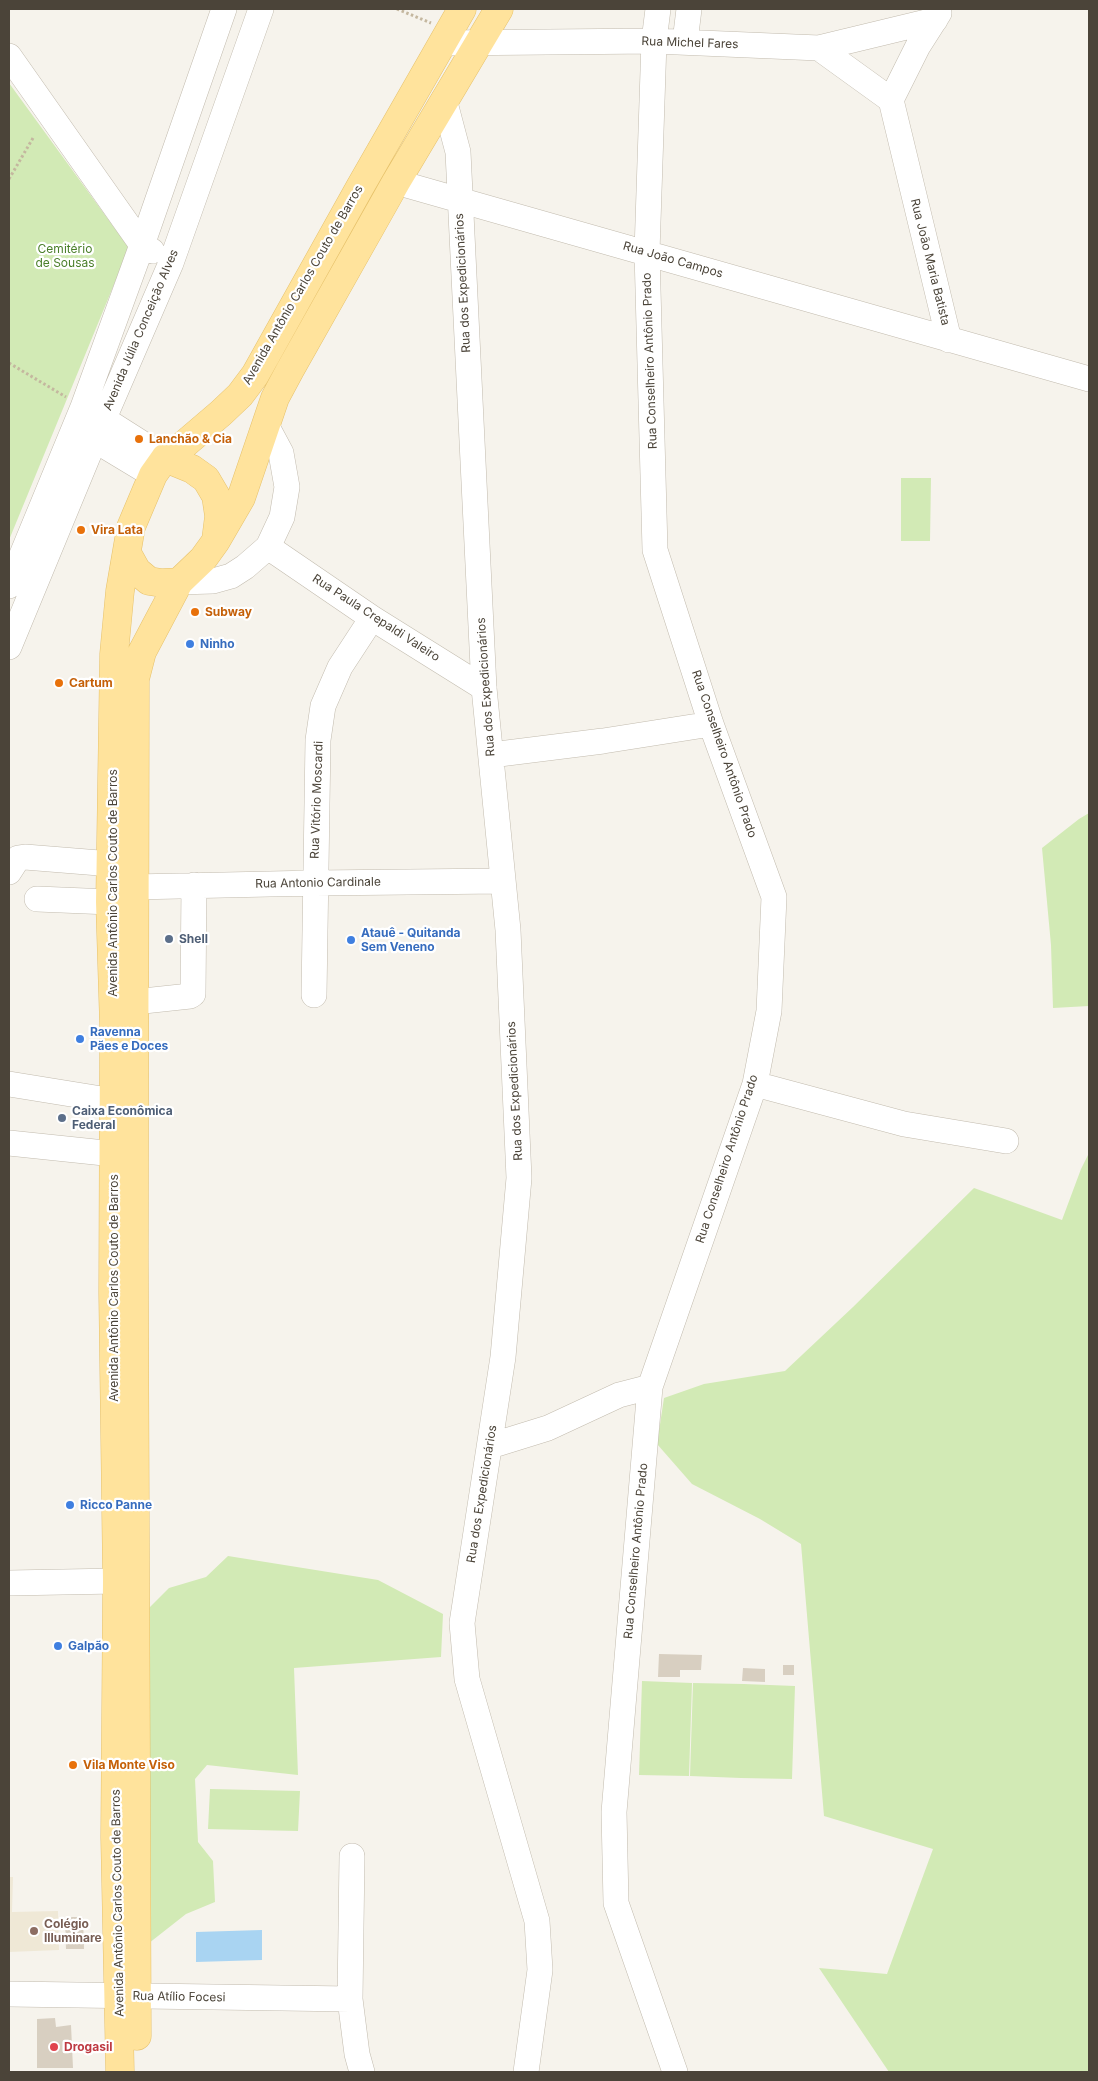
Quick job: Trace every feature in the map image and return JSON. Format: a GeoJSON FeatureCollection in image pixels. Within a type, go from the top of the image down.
{"type":"FeatureCollection","features":[{"type":"Feature","properties":{"kind":"main road","name":"Avenida Antônio Carlos Couto de Barros"},"geometry":{"type":"LineString","coordinates":[[120,2072],[128,1997],[136,679],[142,652],[179,582],[203,559],[216,541],[241,498],[275,398],[290,370],[444,99],[499,9]]}},
{"type":"Feature","properties":{"kind":"main road","name":"Avenida Antônio Carlos Couto de Barros"},"geometry":{"type":"LineString","coordinates":[[137,2072],[128,1997],[115,1836],[117,1581],[113,1293],[114,1101],[110,902],[114,654],[120,591],[131,527],[159,466],[240,395],[255,375],[451,28]]}},
{"type":"Feature","properties":{"kind":"main road"},"geometry":{"type":"LineString","coordinates":[[159,466],[192,469],[206,480],[216,496],[220,516],[216,541]]}},
{"type":"Feature","properties":{"kind":"main road"},"geometry":{"type":"LineString","coordinates":[[127,553],[137,571],[149,581],[162,583],[179,582]]}},
{"type":"Feature","properties":{"kind":"street","name":"Avenida Júlia Conceição Alves"},"geometry":{"type":"LineString","coordinates":[[89,423],[142,245],[224,9]]}},
{"type":"Feature","properties":{"kind":"street","name":"Avenida Júlia Conceição Alves"},"geometry":{"type":"LineString","coordinates":[[9,647],[15,583],[89,423],[171,262],[260,9]]}},
{"type":"Feature","properties":{"kind":"street","name":"Rua Conselheiro Antônio Prado"},"geometry":{"type":"LineString","coordinates":[[658,9],[654,41],[647,252],[655,550],[711,724],[774,897],[769,1011],[755,1084],[650,1387],[614,1812],[616,1903],[675,2072]]}},
{"type":"Feature","properties":{"kind":"street"},"geometry":{"type":"LineString","coordinates":[[685,42],[689,9]]}},
{"type":"Feature","properties":{"kind":"street"},"geometry":{"type":"LineString","coordinates":[[819,48],[891,100],[918,46],[938,15]]}},
{"type":"Feature","properties":{"kind":"street","name":"Rua Michel Fares"},"geometry":{"type":"LineString","coordinates":[[451,28],[477,43],[654,41],[819,48],[938,15]]}},
{"type":"Feature","properties":{"kind":"street"},"geometry":{"type":"LineString","coordinates":[[9,56],[142,245],[171,262]]}},
{"type":"Feature","properties":{"kind":"street","name":"Rua dos Expedicionários"},"geometry":{"type":"LineString","coordinates":[[444,99],[458,152],[484,688],[508,930],[519,1178],[503,1357],[462,1623],[467,1679],[537,1921],[540,1970],[526,2072]]}},
{"type":"Feature","properties":{"kind":"street","name":"Rua João Maria Batista"},"geometry":{"type":"LineString","coordinates":[[891,100],[949,340],[1089,379]]}},
{"type":"Feature","properties":{"kind":"street","name":"Rua João Campos"},"geometry":{"type":"LineString","coordinates":[[396,182],[647,252],[949,340]]}},
{"type":"Feature","properties":{"kind":"street"},"geometry":{"type":"LineString","coordinates":[[89,423],[159,466]]}},
{"type":"Feature","properties":{"kind":"street"},"geometry":{"type":"LineString","coordinates":[[179,582],[213,581],[231,576],[245,567],[268,547],[282,517],[287,488],[281,453],[266,425]]}},
{"type":"Feature","properties":{"kind":"street","name":"Rua Paula Crepaldi Valeiro"},"geometry":{"type":"LineString","coordinates":[[268,547],[372,618],[484,688]]}},
{"type":"Feature","properties":{"kind":"street","name":"Rua Vitório Moscardi"},"geometry":{"type":"LineString","coordinates":[[314,995],[318,740],[323,706],[340,667],[372,618]]}},
{"type":"Feature","properties":{"kind":"street"},"geometry":{"type":"LineString","coordinates":[[491,755],[602,741],[711,724]]}},
{"type":"Feature","properties":{"kind":"street"},"geometry":{"type":"LineString","coordinates":[[9,872],[18,858],[25,857],[112,864]]}},
{"type":"Feature","properties":{"kind":"street","name":"Rua Antonio Cardinale"},"geometry":{"type":"LineString","coordinates":[[134,887],[315,882],[502,881]]}},
{"type":"Feature","properties":{"kind":"street"},"geometry":{"type":"LineString","coordinates":[[134,1002],[190,996],[193,994],[194,885]]}},
{"type":"Feature","properties":{"kind":"street"},"geometry":{"type":"LineString","coordinates":[[37,900],[110,902]]}},
{"type":"Feature","properties":{"kind":"street"},"geometry":{"type":"LineString","coordinates":[[9,1084],[114,1101]]}},
{"type":"Feature","properties":{"kind":"street"},"geometry":{"type":"LineString","coordinates":[[755,1084],[904,1124],[1006,1141]]}},
{"type":"Feature","properties":{"kind":"street"},"geometry":{"type":"LineString","coordinates":[[9,1142],[114,1154]]}},
{"type":"Feature","properties":{"kind":"street"},"geometry":{"type":"LineString","coordinates":[[490,1446],[548,1428],[619,1395],[650,1387]]}},
{"type":"Feature","properties":{"kind":"street"},"geometry":{"type":"LineString","coordinates":[[9,1583],[117,1581]]}},
{"type":"Feature","properties":{"kind":"street"},"geometry":{"type":"LineString","coordinates":[[352,1856],[350,1999],[357,2054],[362,2072]]}},
{"type":"Feature","properties":{"kind":"street","name":"Rua Atílio Focesi"},"geometry":{"type":"LineString","coordinates":[[9,1994],[350,1999]]}},
{"type":"Feature","properties":{"kind":"path"},"geometry":{"type":"LineString","coordinates":[[397,9],[451,28]]}},
{"type":"Feature","properties":{"kind":"path"},"geometry":{"type":"LineString","coordinates":[[9,179],[33,138]]}},
{"type":"Feature","properties":{"kind":"path"},"geometry":{"type":"LineString","coordinates":[[9,363],[89,423]]}},
{"type":"Feature","properties":{"kind":"shaded area","name":"Colégio Illuminare"},"geometry":{"type":"Polygon","coordinates":[[[9,1877],[13,1877],[12,1912],[58,1911],[59,1950],[9,1952],[9,1877]]]}},
{"type":"Feature","properties":{"kind":"green space","name":"Cemitério de Sousas"},"geometry":{"type":"Polygon","coordinates":[[[9,83],[129,248],[9,540],[9,83]]]}},
{"type":"Feature","properties":{"kind":"green space"},"geometry":{"type":"Polygon","coordinates":[[[901,478],[931,478],[930,541],[901,541],[901,478]]]}},
{"type":"Feature","properties":{"kind":"green space"},"geometry":{"type":"Polygon","coordinates":[[[1089,813],[1089,1006],[1053,1008],[1051,945],[1042,848],[1089,813]]]}},
{"type":"Feature","properties":{"kind":"green space"},"geometry":{"type":"Polygon","coordinates":[[[1089,1153],[1089,2072],[889,2072],[819,1968],[887,1974],[933,1849],[824,1816],[801,1544],[760,1519],[692,1484],[657,1444],[664,1398],[704,1384],[785,1371],[974,1188],[1062,1220],[1089,1153]]]}},
{"type":"Feature","properties":{"kind":"green space"},"geometry":{"type":"Polygon","coordinates":[[[228,1556],[378,1580],[443,1614],[441,1657],[294,1668],[298,1775],[207,1765],[195,1779],[198,1842],[213,1861],[215,1902],[186,1914],[144,1947],[147,1610],[169,1588],[206,1577],[228,1556]]]}},
{"type":"Feature","properties":{"kind":"green space"},"geometry":{"type":"Polygon","coordinates":[[[642,1681],[692,1683],[689,1776],[639,1775],[642,1681]]]}},
{"type":"Feature","properties":{"kind":"green space"},"geometry":{"type":"Polygon","coordinates":[[[693,1683],[744,1684],[741,1778],[690,1776],[693,1683]]]}},
{"type":"Feature","properties":{"kind":"green space"},"geometry":{"type":"Polygon","coordinates":[[[744,1684],[795,1686],[792,1779],[741,1778],[744,1684]]]}},
{"type":"Feature","properties":{"kind":"green space"},"geometry":{"type":"Polygon","coordinates":[[[210,1789],[300,1791],[298,1831],[208,1829],[210,1789]]]}},
{"type":"Feature","properties":{"kind":"water"},"geometry":{"type":"Polygon","coordinates":[[[262,1930],[262,1960],[196,1962],[196,1932],[262,1930]]]}},
{"type":"Feature","properties":{"kind":"building"},"geometry":{"type":"Polygon","coordinates":[[[659,1654],[702,1655],[701,1670],[680,1670],[680,1677],[658,1677],[659,1654]]]}},
{"type":"Feature","properties":{"kind":"building"},"geometry":{"type":"Polygon","coordinates":[[[783,1665],[794,1665],[794,1675],[783,1675],[783,1665]]]}},
{"type":"Feature","properties":{"kind":"building"},"geometry":{"type":"Polygon","coordinates":[[[743,1668],[765,1669],[765,1682],[742,1681],[743,1668]]]}},
{"type":"Feature","properties":{"kind":"building"},"geometry":{"type":"Polygon","coordinates":[[[65,1917],[83,1917],[84,1949],[66,1949],[65,1917]]]}},
{"type":"Feature","properties":{"kind":"building","name":"Drogasil"},"geometry":{"type":"Polygon","coordinates":[[[55,2018],[56,2027],[71,2025],[73,2068],[37,2068],[37,2019],[55,2018]]]}},
{"type":"Feature","properties":{"kind":"place","name":"Lanchão & Cia"},"geometry":{"type":"Point","coordinates":[139,439]}},
{"type":"Feature","properties":{"kind":"place","name":"Vira Lata"},"geometry":{"type":"Point","coordinates":[81,530]}},
{"type":"Feature","properties":{"kind":"place","name":"Subway"},"geometry":{"type":"Point","coordinates":[195,612]}},
{"type":"Feature","properties":{"kind":"place","name":"Ninho"},"geometry":{"type":"Point","coordinates":[190,644]}},
{"type":"Feature","properties":{"kind":"place","name":"Cartum"},"geometry":{"type":"Point","coordinates":[59,683]}},
{"type":"Feature","properties":{"kind":"place","name":"Shell"},"geometry":{"type":"Point","coordinates":[169,939]}},
{"type":"Feature","properties":{"kind":"place","name":"Atauê - Quitanda Sem Veneno"},"geometry":{"type":"Point","coordinates":[351,940]}},
{"type":"Feature","properties":{"kind":"place","name":"Ravenna Pães e Doces"},"geometry":{"type":"Point","coordinates":[80,1039]}},
{"type":"Feature","properties":{"kind":"place","name":"Caixa Econômica Federal"},"geometry":{"type":"Point","coordinates":[62,1118]}},
{"type":"Feature","properties":{"kind":"place","name":"Ricco Panne"},"geometry":{"type":"Point","coordinates":[70,1505]}},
{"type":"Feature","properties":{"kind":"place","name":"Galpão"},"geometry":{"type":"Point","coordinates":[58,1646]}},
{"type":"Feature","properties":{"kind":"place","name":"Vila Monte Viso"},"geometry":{"type":"Point","coordinates":[73,1765]}},
{"type":"Feature","properties":{"kind":"place","name":"Colégio Illuminare"},"geometry":{"type":"Point","coordinates":[34,1931]}},
{"type":"Feature","properties":{"kind":"place","name":"Drogasil"},"geometry":{"type":"Point","coordinates":[54,2047]}}]}
